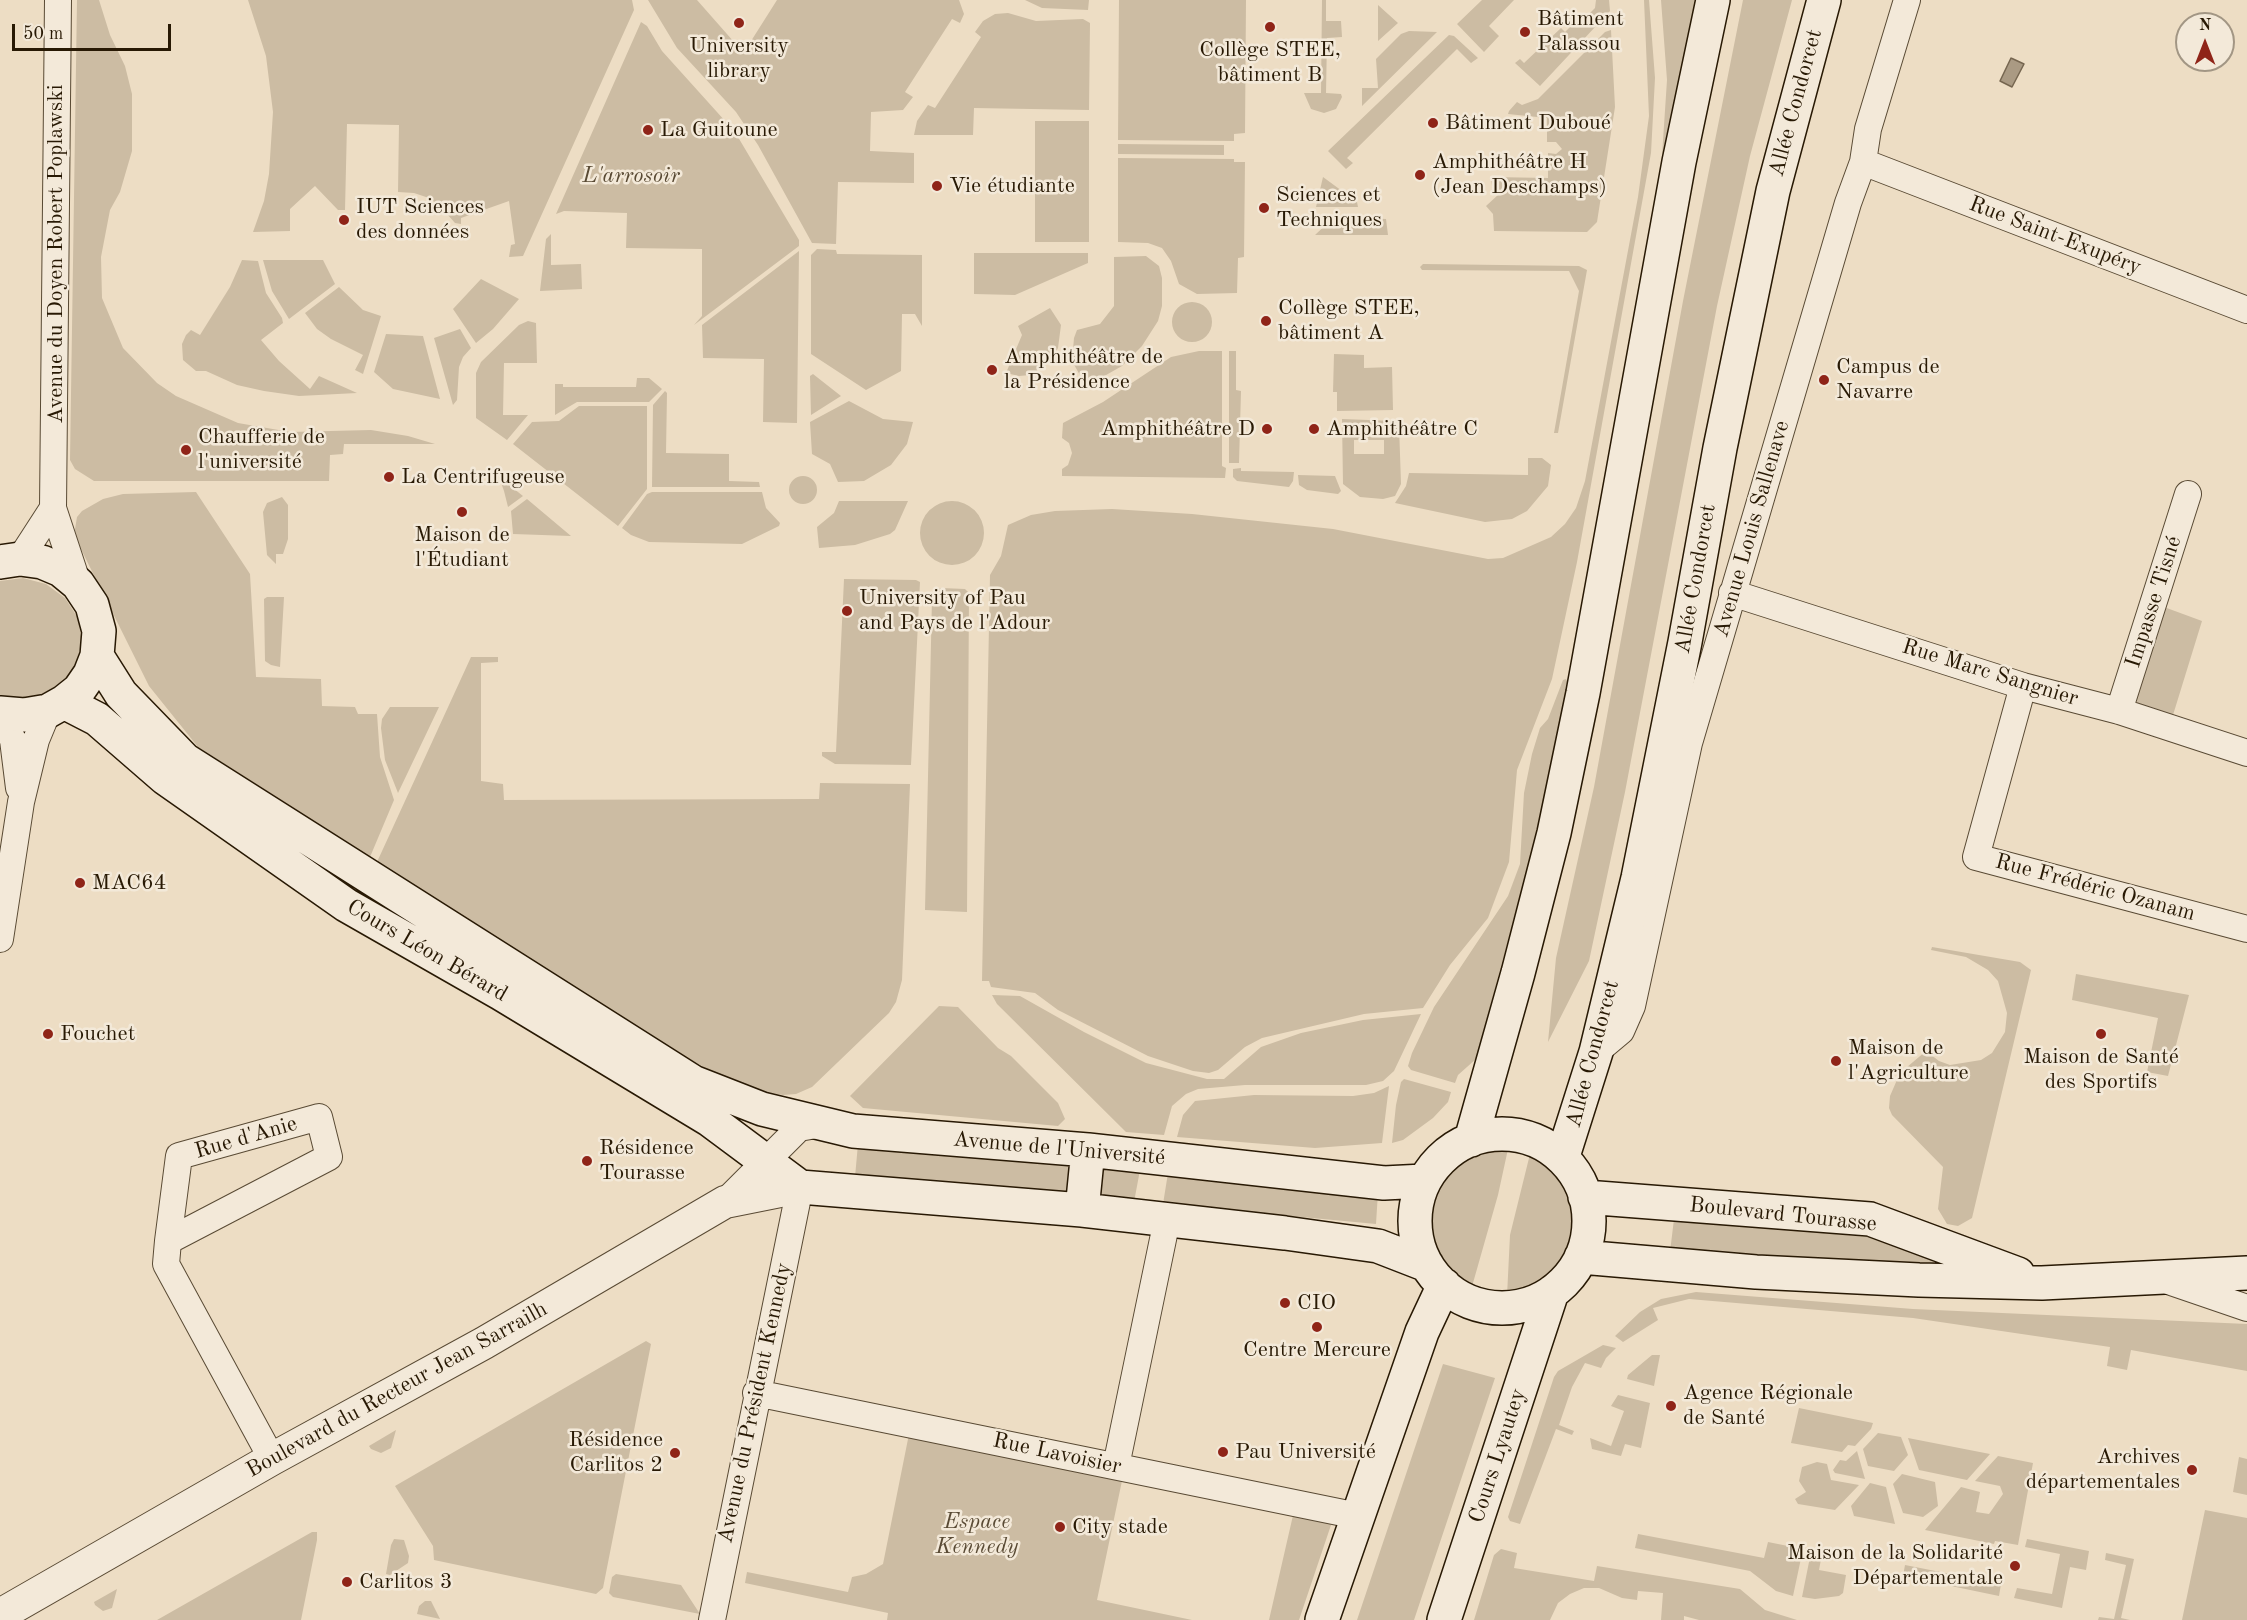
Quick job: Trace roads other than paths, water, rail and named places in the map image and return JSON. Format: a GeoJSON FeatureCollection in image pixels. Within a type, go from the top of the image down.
{"type":"FeatureCollection","features":[{"type":"Feature","properties":{"kind":"main road"},"geometry":{"type":"LineString","coordinates":[[1471,1140],[1518,973],[1554,832],[1585,681],[1679,162],[1713,0]]}},
{"type":"Feature","properties":{"kind":"main road","name":"Allée Condorcet"},"geometry":{"type":"LineString","coordinates":[[1563,1156],[1596,1052],[1638,878],[1685,642],[1720,448],[1775,183],[1824,0]]}},
{"type":"Feature","properties":{"kind":"main road"},"geometry":{"type":"LineString","coordinates":[[0,713],[24,716],[56,706],[84,682],[97,656],[99,631],[92,605],[78,584],[61,570],[42,562],[10,560]]}},
{"type":"Feature","properties":{"kind":"main road","name":"Cours Léon Bérard"},"geometry":{"type":"LineString","coordinates":[[97,656],[121,694],[184,760],[693,1082],[762,1109],[822,1124]]}},
{"type":"Feature","properties":{"kind":"main road","name":"Cours Léon Bérard"},"geometry":{"type":"LineString","coordinates":[[56,706],[97,719],[165,778],[346,905],[500,993],[710,1120],[800,1187]]}},
{"type":"Feature","properties":{"kind":"main road","name":"Avenue de l'Université"},"geometry":{"type":"LineString","coordinates":[[822,1124],[853,1131],[1089,1150],[1384,1183],[1424,1181]]}},
{"type":"Feature","properties":{"kind":"main road"},"geometry":{"type":"LineString","coordinates":[[800,1187],[1082,1210],[1378,1246],[1435,1275],[1473,1303],[1493,1307],[1514,1307],[1534,1302],[1552,1292],[1569,1276],[1581,1257],[1589,1227],[1585,1197],[1578,1180],[1563,1156],[1524,1137],[1498,1134],[1471,1140],[1444,1156],[1424,1181],[1415,1210],[1415,1226],[1417,1242],[1435,1275],[1422,1332],[1322,1620]]}},
{"type":"Feature","properties":{"kind":"main road"},"geometry":{"type":"LineString","coordinates":[[1082,1210],[1089,1150]]}},
{"type":"Feature","properties":{"kind":"main road","name":"Boulevard Tourasse"},"geometry":{"type":"LineString","coordinates":[[1585,1197],[1870,1219],[2042,1283]]}},
{"type":"Feature","properties":{"kind":"main road","name":"Boulevard Tourasse"},"geometry":{"type":"LineString","coordinates":[[1581,1257],[1756,1272],[2042,1283],[2247,1273]]}},
{"type":"Feature","properties":{"kind":"main road","name":"Cours Lyautey"},"geometry":{"type":"LineString","coordinates":[[1444,1620],[1552,1292]]}},
{"type":"Feature","properties":{"kind":"street","name":"Avenue du Doyen Robert Poplawski"},"geometry":{"type":"LineString","coordinates":[[58,0],[53,508],[78,584]]}},
{"type":"Feature","properties":{"kind":"street","name":"Avenue Louis Sallenave"},"geometry":{"type":"LineString","coordinates":[[1596,1052],[1621,1030],[1632,1006],[1689,742],[1863,162],[1868,129],[1907,0]]}},
{"type":"Feature","properties":{"kind":"street","name":"Rue Saint-Exupéry"},"geometry":{"type":"LineString","coordinates":[[1863,162],[2247,310]]}},
{"type":"Feature","properties":{"kind":"street","name":"Impasse Tisné"},"geometry":{"type":"LineString","coordinates":[[2119,711],[2188,494]]}},
{"type":"Feature","properties":{"kind":"street"},"geometry":{"type":"LineString","coordinates":[[10,560],[53,508]]}},
{"type":"Feature","properties":{"kind":"street","name":"Rue Marc Sangnier"},"geometry":{"type":"LineString","coordinates":[[1732,593],[2023,686],[2119,711],[2247,753]]}},
{"type":"Feature","properties":{"kind":"street","name":"Rue Frédéric Ozanam"},"geometry":{"type":"LineString","coordinates":[[2023,686],[1976,857],[2247,928]]}},
{"type":"Feature","properties":{"kind":"street"},"geometry":{"type":"LineString","coordinates":[[0,939],[21,802],[36,740],[56,706]]}},
{"type":"Feature","properties":{"kind":"street"},"geometry":{"type":"LineString","coordinates":[[0,713],[13,740],[21,802]]}},
{"type":"Feature","properties":{"kind":"street","name":"Rue d'Anie"},"geometry":{"type":"LineString","coordinates":[[168,1241],[329,1158],[319,1117],[179,1156],[168,1241],[166,1264],[272,1459]]}},
{"type":"Feature","properties":{"kind":"street"},"geometry":{"type":"LineString","coordinates":[[725,1202],[799,1128],[822,1124]]}},
{"type":"Feature","properties":{"kind":"street","name":"Boulevard du Recteur Jean Sarrailh"},"geometry":{"type":"LineString","coordinates":[[0,1615],[272,1459],[484,1343],[725,1202],[800,1187]]}},
{"type":"Feature","properties":{"kind":"street","name":"Avenue du Président Kennedy"},"geometry":{"type":"LineString","coordinates":[[712,1620],[756,1393],[800,1187]]}},
{"type":"Feature","properties":{"kind":"street"},"geometry":{"type":"LineString","coordinates":[[1116,1466],[1167,1220]]}},
{"type":"Feature","properties":{"kind":"street"},"geometry":{"type":"LineString","coordinates":[[2160,1278],[2247,1308]]}},
{"type":"Feature","properties":{"kind":"street","name":"Rue Lavoisier"},"geometry":{"type":"LineString","coordinates":[[756,1393],[1358,1516]]}},
{"type":"Feature","properties":{"kind":"place","name":"University library"},"geometry":{"type":"Point","coordinates":[739,23]}},
{"type":"Feature","properties":{"kind":"place","name":"Collège STEE, bâtiment B"},"geometry":{"type":"Point","coordinates":[1270,27]}},
{"type":"Feature","properties":{"kind":"place","name":"Bâtiment Palassou"},"geometry":{"type":"Point","coordinates":[1525,32]}},
{"type":"Feature","properties":{"kind":"place","name":"Bâtiment Duboué"},"geometry":{"type":"Point","coordinates":[1433,123]}},
{"type":"Feature","properties":{"kind":"place","name":"La Guitoune"},"geometry":{"type":"Point","coordinates":[648,130]}},
{"type":"Feature","properties":{"kind":"place","name":"Amphithéâtre H (Jean Deschamps)"},"geometry":{"type":"Point","coordinates":[1420,175]}},
{"type":"Feature","properties":{"kind":"place","name":"Vie étudiante"},"geometry":{"type":"Point","coordinates":[937,186]}},
{"type":"Feature","properties":{"kind":"place","name":"Sciences et Techniques"},"geometry":{"type":"Point","coordinates":[1264,208]}},
{"type":"Feature","properties":{"kind":"place","name":"IUT Sciences des données"},"geometry":{"type":"Point","coordinates":[344,220]}},
{"type":"Feature","properties":{"kind":"place","name":"Collège STEE, bâtiment A"},"geometry":{"type":"Point","coordinates":[1266,321]}},
{"type":"Feature","properties":{"kind":"place","name":"Amphithéâtre de la Présidence"},"geometry":{"type":"Point","coordinates":[992,370]}},
{"type":"Feature","properties":{"kind":"place","name":"Campus de Navarre"},"geometry":{"type":"Point","coordinates":[1824,380]}},
{"type":"Feature","properties":{"kind":"place","name":"Amphithéâtre D"},"geometry":{"type":"Point","coordinates":[1267,429]}},
{"type":"Feature","properties":{"kind":"place","name":"Amphithéâtre C"},"geometry":{"type":"Point","coordinates":[1314,429]}},
{"type":"Feature","properties":{"kind":"place","name":"Chaufferie de l'université"},"geometry":{"type":"Point","coordinates":[186,450]}},
{"type":"Feature","properties":{"kind":"place","name":"La Centrifugeuse"},"geometry":{"type":"Point","coordinates":[389,477]}},
{"type":"Feature","properties":{"kind":"place","name":"Maison de l'Étudiant"},"geometry":{"type":"Point","coordinates":[462,512]}},
{"type":"Feature","properties":{"kind":"place","name":"University of Pau and Pays de l'Adour"},"geometry":{"type":"Point","coordinates":[847,611]}},
{"type":"Feature","properties":{"kind":"place","name":"MAC64"},"geometry":{"type":"Point","coordinates":[80,883]}},
{"type":"Feature","properties":{"kind":"place","name":"Fouchet"},"geometry":{"type":"Point","coordinates":[48,1034]}},
{"type":"Feature","properties":{"kind":"place","name":"Maison de Santé des Sportifs"},"geometry":{"type":"Point","coordinates":[2101,1034]}},
{"type":"Feature","properties":{"kind":"place","name":"Maison de l'Agriculture"},"geometry":{"type":"Point","coordinates":[1836,1061]}},
{"type":"Feature","properties":{"kind":"place","name":"Résidence Tourasse"},"geometry":{"type":"Point","coordinates":[587,1161]}},
{"type":"Feature","properties":{"kind":"place","name":"CIO"},"geometry":{"type":"Point","coordinates":[1285,1303]}},
{"type":"Feature","properties":{"kind":"place","name":"Centre Mercure"},"geometry":{"type":"Point","coordinates":[1317,1327]}},
{"type":"Feature","properties":{"kind":"place","name":"Agence Régionale de Santé"},"geometry":{"type":"Point","coordinates":[1671,1406]}},
{"type":"Feature","properties":{"kind":"place","name":"Pau Université"},"geometry":{"type":"Point","coordinates":[1223,1452]}},
{"type":"Feature","properties":{"kind":"place","name":"Résidence Carlitos 2"},"geometry":{"type":"Point","coordinates":[675,1453]}},
{"type":"Feature","properties":{"kind":"place","name":"Archives départementales"},"geometry":{"type":"Point","coordinates":[2192,1470]}},
{"type":"Feature","properties":{"kind":"place","name":"City stade"},"geometry":{"type":"Point","coordinates":[1060,1527]}},
{"type":"Feature","properties":{"kind":"place","name":"Maison de la Solidarité Départementale"},"geometry":{"type":"Point","coordinates":[2015,1566]}},
{"type":"Feature","properties":{"kind":"place","name":"Carlitos 3"},"geometry":{"type":"Point","coordinates":[347,1582]}},
{"type":"Feature","properties":{"kind":"park label","name":"L'arrosoir"},"geometry":{"type":"Point","coordinates":[631,176]}},
{"type":"Feature","properties":{"kind":"park label","name":"Espace Kennedy"},"geometry":{"type":"Point","coordinates":[977,1534]}}]}
